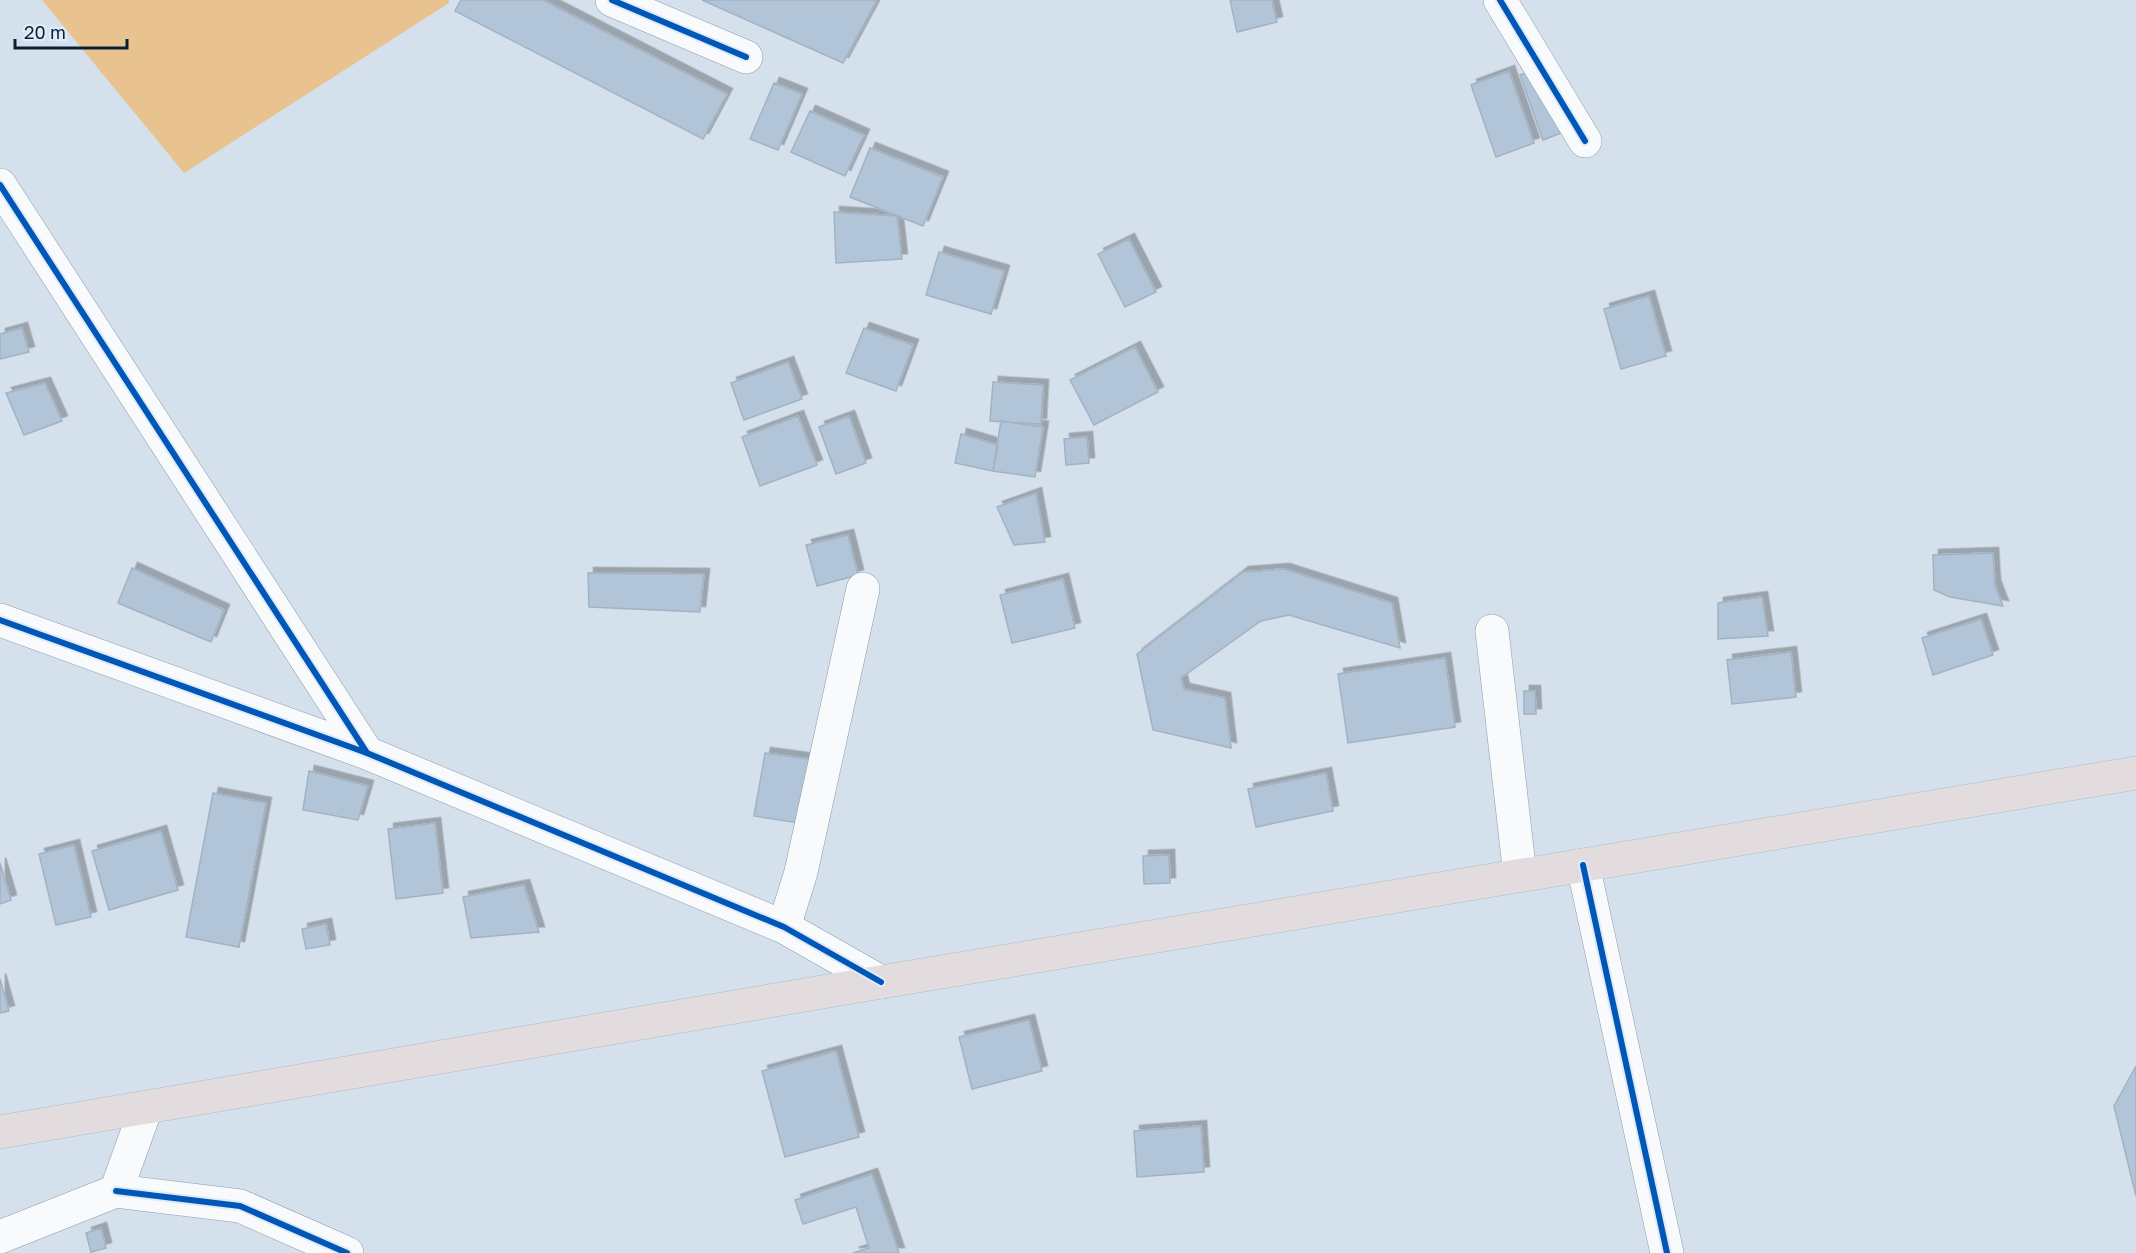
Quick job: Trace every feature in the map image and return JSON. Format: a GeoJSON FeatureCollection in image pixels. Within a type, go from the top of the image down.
{"type":"FeatureCollection","features":[{"type":"Feature","properties":{"kind":"highway"},"geometry":{"type":"LineString","coordinates":[[0,1132],[881,982],[2136,773]]}},
{"type":"Feature","properties":{"kind":"street"},"geometry":{"type":"LineString","coordinates":[[612,0],[746,57]]}},
{"type":"Feature","properties":{"kind":"street"},"geometry":{"type":"LineString","coordinates":[[1500,0],[1585,141]]}},
{"type":"Feature","properties":{"kind":"street"},"geometry":{"type":"LineString","coordinates":[[0,185],[367,753]]}},
{"type":"Feature","properties":{"kind":"street"},"geometry":{"type":"LineString","coordinates":[[784,927],[801,872],[863,589]]}},
{"type":"Feature","properties":{"kind":"street"},"geometry":{"type":"LineString","coordinates":[[0,620],[367,753],[784,927],[881,982]]}},
{"type":"Feature","properties":{"kind":"street"},"geometry":{"type":"LineString","coordinates":[[1492,631],[1520,875]]}},
{"type":"Feature","properties":{"kind":"street"},"geometry":{"type":"LineString","coordinates":[[1583,865],[1667,1253]]}},
{"type":"Feature","properties":{"kind":"street"},"geometry":{"type":"LineString","coordinates":[[116,1191],[146,1108]]}},
{"type":"Feature","properties":{"kind":"street"},"geometry":{"type":"LineString","coordinates":[[0,1237],[116,1191],[240,1206],[347,1253]]}},
{"type":"Feature","properties":{"kind":"shaded area"},"geometry":{"type":"Polygon","coordinates":[[[42,0],[449,0],[449,3],[184,173],[42,0]]]}},
{"type":"Feature","properties":{"kind":"building"},"geometry":{"type":"Polygon","coordinates":[[[461,0],[543,0],[727,94],[703,139],[455,11],[461,0]]]}},
{"type":"Feature","properties":{"kind":"building"},"geometry":{"type":"Polygon","coordinates":[[[702,0],[877,0],[843,63],[702,0]]]}},
{"type":"Feature","properties":{"kind":"building"},"geometry":{"type":"Polygon","coordinates":[[[1230,0],[1272,0],[1277,22],[1237,32],[1230,0]]]}},
{"type":"Feature","properties":{"kind":"building"},"geometry":{"type":"Polygon","coordinates":[[[1537,68],[1561,133],[1543,140],[1520,75],[1537,68]]]}},
{"type":"Feature","properties":{"kind":"building"},"geometry":{"type":"Polygon","coordinates":[[[1509,71],[1534,143],[1496,157],[1471,85],[1509,71]]]}},
{"type":"Feature","properties":{"kind":"building"},"geometry":{"type":"Polygon","coordinates":[[[774,83],[802,94],[778,150],[750,139],[774,83]]]}},
{"type":"Feature","properties":{"kind":"building"},"geometry":{"type":"Polygon","coordinates":[[[810,111],[864,135],[845,176],[791,152],[810,111]]]}},
{"type":"Feature","properties":{"kind":"building"},"geometry":{"type":"Polygon","coordinates":[[[870,148],[943,177],[923,226],[850,197],[870,148]]]}},
{"type":"Feature","properties":{"kind":"building"},"geometry":{"type":"Polygon","coordinates":[[[834,212],[897,216],[902,259],[836,263],[834,212]]]}},
{"type":"Feature","properties":{"kind":"building"},"geometry":{"type":"Polygon","coordinates":[[[1129,239],[1156,292],[1125,307],[1098,254],[1129,239]]]}},
{"type":"Feature","properties":{"kind":"building"},"geometry":{"type":"Polygon","coordinates":[[[939,252],[1004,271],[991,314],[926,295],[939,252]]]}},
{"type":"Feature","properties":{"kind":"building"},"geometry":{"type":"Polygon","coordinates":[[[1649,296],[1666,356],[1621,369],[1604,309],[1649,296]]]}},
{"type":"Feature","properties":{"kind":"building"},"geometry":{"type":"Polygon","coordinates":[[[22,328],[29,352],[0,359],[0,334],[22,328]]]}},
{"type":"Feature","properties":{"kind":"building"},"geometry":{"type":"Polygon","coordinates":[[[864,328],[913,345],[896,391],[846,373],[864,328]]]}},
{"type":"Feature","properties":{"kind":"building"},"geometry":{"type":"Polygon","coordinates":[[[1135,347],[1158,392],[1094,425],[1070,380],[1135,347]]]}},
{"type":"Feature","properties":{"kind":"building"},"geometry":{"type":"Polygon","coordinates":[[[788,362],[802,399],[744,420],[731,383],[788,362]]]}},
{"type":"Feature","properties":{"kind":"building"},"geometry":{"type":"Polygon","coordinates":[[[993,382],[1043,385],[1041,424],[990,421],[993,382]]]}},
{"type":"Feature","properties":{"kind":"building"},"geometry":{"type":"Polygon","coordinates":[[[45,383],[62,421],[24,435],[6,393],[45,383]]]}},
{"type":"Feature","properties":{"kind":"building"},"geometry":{"type":"Polygon","coordinates":[[[798,416],[817,465],[760,486],[742,437],[798,416]]]}},
{"type":"Feature","properties":{"kind":"building"},"geometry":{"type":"Polygon","coordinates":[[[849,416],[866,463],[836,474],[819,427],[849,416]]]}},
{"type":"Feature","properties":{"kind":"building"},"geometry":{"type":"Polygon","coordinates":[[[1001,421],[1043,427],[1035,477],[993,471],[1001,421]]]}},
{"type":"Feature","properties":{"kind":"building"},"geometry":{"type":"Polygon","coordinates":[[[1001,421],[1043,427],[1035,477],[993,471],[1001,421]]]}},
{"type":"Feature","properties":{"kind":"building"},"geometry":{"type":"Polygon","coordinates":[[[961,434],[998,445],[993,471],[955,463],[961,434]]]}},
{"type":"Feature","properties":{"kind":"building"},"geometry":{"type":"Polygon","coordinates":[[[1087,437],[1089,463],[1066,465],[1064,439],[1087,437]]]}},
{"type":"Feature","properties":{"kind":"building"},"geometry":{"type":"Polygon","coordinates":[[[1087,437],[1089,463],[1066,465],[1064,439],[1087,437]]]}},
{"type":"Feature","properties":{"kind":"building"},"geometry":{"type":"Polygon","coordinates":[[[1036,493],[1045,542],[1014,545],[997,507],[1036,493]]]}},
{"type":"Feature","properties":{"kind":"building"},"geometry":{"type":"Polygon","coordinates":[[[848,535],[858,575],[817,586],[806,545],[848,535]]]}},
{"type":"Feature","properties":{"kind":"building"},"geometry":{"type":"Polygon","coordinates":[[[1993,553],[1995,585],[2003,606],[1950,597],[1934,590],[1933,555],[1993,553]]]}},
{"type":"Feature","properties":{"kind":"building"},"geometry":{"type":"Polygon","coordinates":[[[132,568],[224,610],[211,642],[118,603],[132,568]]]}},
{"type":"Feature","properties":{"kind":"building"},"geometry":{"type":"Polygon","coordinates":[[[1284,569],[1392,603],[1400,648],[1289,615],[1261,621],[1181,678],[1184,689],[1225,698],[1231,748],[1153,730],[1137,654],[1243,572],[1284,569]]]}},
{"type":"Feature","properties":{"kind":"building"},"geometry":{"type":"Polygon","coordinates":[[[588,573],[704,574],[700,612],[589,607],[588,573]]]}},
{"type":"Feature","properties":{"kind":"building"},"geometry":{"type":"Polygon","coordinates":[[[1063,579],[1075,628],[1012,643],[1000,595],[1063,579]]]}},
{"type":"Feature","properties":{"kind":"building"},"geometry":{"type":"Polygon","coordinates":[[[1762,597],[1768,636],[1718,639],[1718,603],[1762,597]]]}},
{"type":"Feature","properties":{"kind":"building"},"geometry":{"type":"Polygon","coordinates":[[[1981,619],[1993,655],[1933,675],[1922,638],[1981,619]]]}},
{"type":"Feature","properties":{"kind":"building"},"geometry":{"type":"Polygon","coordinates":[[[1791,652],[1796,697],[1732,704],[1727,660],[1791,652]]]}},
{"type":"Feature","properties":{"kind":"building"},"geometry":{"type":"Polygon","coordinates":[[[1445,658],[1455,727],[1348,743],[1338,674],[1445,658]]]}},
{"type":"Feature","properties":{"kind":"building"},"geometry":{"type":"Polygon","coordinates":[[[1524,691],[1535,691],[1536,714],[1524,714],[1524,691]]]}},
{"type":"Feature","properties":{"kind":"building"},"geometry":{"type":"Polygon","coordinates":[[[765,753],[809,759],[799,823],[754,816],[765,753]]]}},
{"type":"Feature","properties":{"kind":"building"},"geometry":{"type":"Polygon","coordinates":[[[309,771],[368,786],[358,820],[303,810],[309,771]]]}},
{"type":"Feature","properties":{"kind":"building"},"geometry":{"type":"Polygon","coordinates":[[[1326,773],[1333,811],[1256,827],[1248,789],[1326,773]]]}},
{"type":"Feature","properties":{"kind":"building"},"geometry":{"type":"Polygon","coordinates":[[[1326,773],[1333,811],[1256,827],[1248,789],[1326,773]]]}},
{"type":"Feature","properties":{"kind":"building"},"geometry":{"type":"Polygon","coordinates":[[[213,793],[266,803],[239,947],[186,937],[213,793]]]}},
{"type":"Feature","properties":{"kind":"building"},"geometry":{"type":"Polygon","coordinates":[[[435,823],[443,893],[396,899],[388,829],[435,823]]]}},
{"type":"Feature","properties":{"kind":"building"},"geometry":{"type":"Polygon","coordinates":[[[161,831],[178,890],[109,910],[92,851],[161,831]]]}},
{"type":"Feature","properties":{"kind":"building"},"geometry":{"type":"Polygon","coordinates":[[[74,845],[91,917],[56,925],[39,854],[74,845]]]}},
{"type":"Feature","properties":{"kind":"building"},"geometry":{"type":"Polygon","coordinates":[[[1169,855],[1170,883],[1144,884],[1143,856],[1169,855]]]}},
{"type":"Feature","properties":{"kind":"building"},"geometry":{"type":"Polygon","coordinates":[[[0,863],[11,900],[0,904],[0,863]]]}},
{"type":"Feature","properties":{"kind":"building"},"geometry":{"type":"Polygon","coordinates":[[[524,885],[539,932],[471,938],[463,897],[524,885]]]}},
{"type":"Feature","properties":{"kind":"building"},"geometry":{"type":"Polygon","coordinates":[[[326,924],[330,945],[306,949],[302,929],[326,924]]]}},
{"type":"Feature","properties":{"kind":"building"},"geometry":{"type":"Polygon","coordinates":[[[0,979],[9,1011],[0,1013],[0,979]]]}},
{"type":"Feature","properties":{"kind":"building"},"geometry":{"type":"Polygon","coordinates":[[[1029,1020],[1042,1071],[972,1089],[959,1037],[1029,1020]]]}},
{"type":"Feature","properties":{"kind":"building"},"geometry":{"type":"Polygon","coordinates":[[[836,1051],[859,1137],[785,1157],[762,1071],[836,1051]]]}},
{"type":"Feature","properties":{"kind":"building"},"geometry":{"type":"Polygon","coordinates":[[[2136,1066],[2136,1196],[2114,1106],[2136,1066]]]}},
{"type":"Feature","properties":{"kind":"building"},"geometry":{"type":"Polygon","coordinates":[[[1201,1126],[1204,1172],[1137,1177],[1134,1131],[1201,1126]]]}},
{"type":"Feature","properties":{"kind":"building"},"geometry":{"type":"Polygon","coordinates":[[[872,1174],[899,1253],[853,1253],[869,1248],[856,1207],[803,1224],[795,1200],[872,1174]]]}},
{"type":"Feature","properties":{"kind":"building"},"geometry":{"type":"Polygon","coordinates":[[[101,1228],[106,1248],[91,1252],[86,1233],[101,1228]]]}},
{"type":"Feature","properties":{"kind":"cycle path"},"geometry":{"type":"LineString","coordinates":[[612,0],[746,57]]}},
{"type":"Feature","properties":{"kind":"cycle path"},"geometry":{"type":"LineString","coordinates":[[1500,0],[1585,141]]}},
{"type":"Feature","properties":{"kind":"cycle path"},"geometry":{"type":"LineString","coordinates":[[0,185],[367,753]]}},
{"type":"Feature","properties":{"kind":"cycle path"},"geometry":{"type":"LineString","coordinates":[[0,620],[367,753],[784,927],[881,982]]}},
{"type":"Feature","properties":{"kind":"cycle path"},"geometry":{"type":"LineString","coordinates":[[1583,865],[1667,1253]]}},
{"type":"Feature","properties":{"kind":"cycle path"},"geometry":{"type":"LineString","coordinates":[[116,1191],[240,1206],[347,1253]]}}]}
